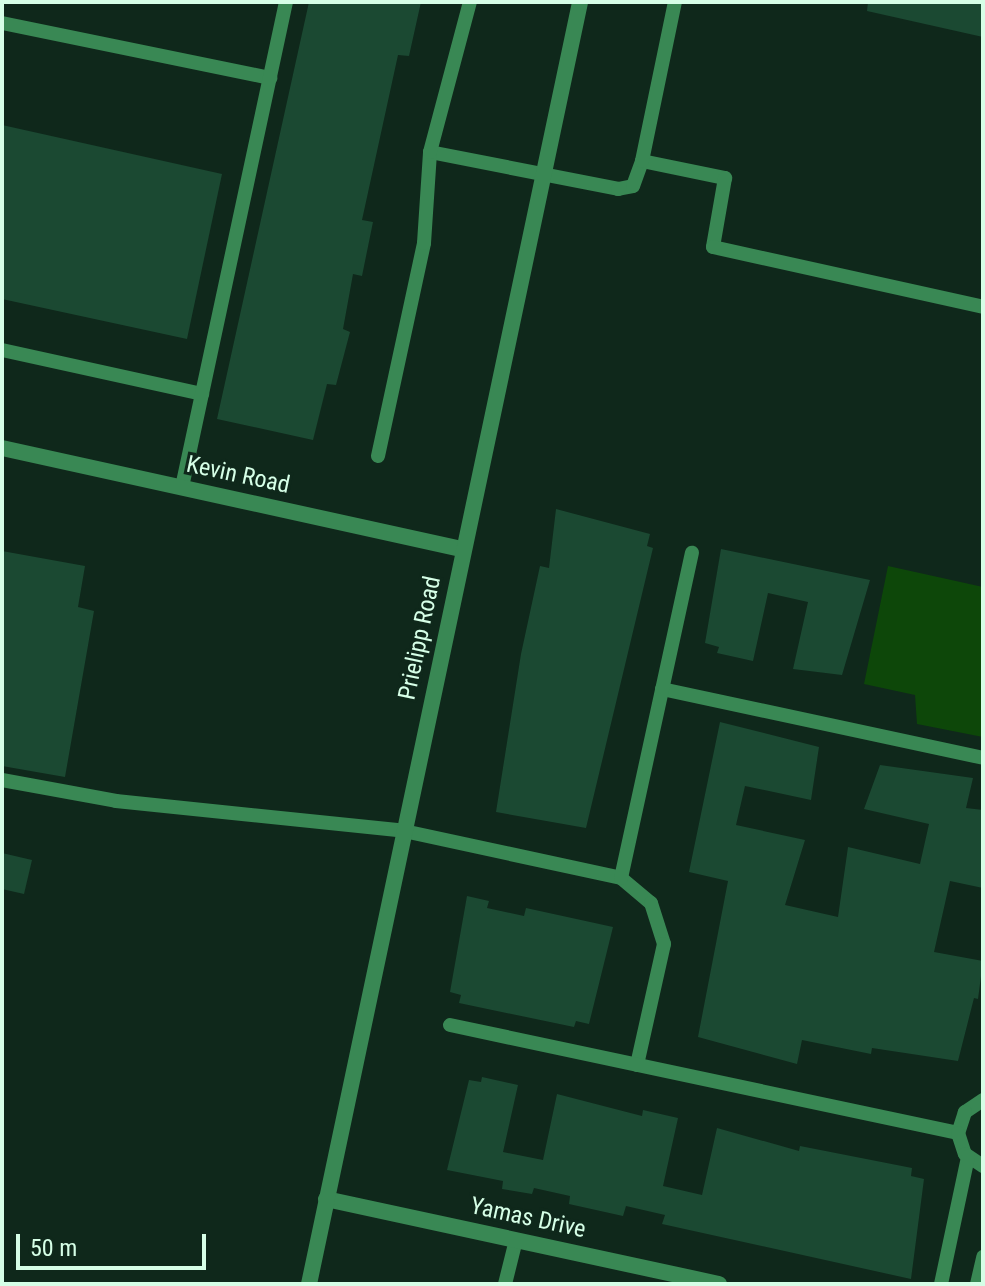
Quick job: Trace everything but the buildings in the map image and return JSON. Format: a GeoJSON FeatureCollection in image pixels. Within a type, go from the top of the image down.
{"type":"FeatureCollection","features":[{"type":"Feature","properties":{"kind":"street","name":"Prielipp Road"},"geometry":{"type":"LineString","coordinates":[[309,1284],[580,2]]}},
{"type":"Feature","properties":{"kind":"street","name":"Kevin Road"},"geometry":{"type":"LineString","coordinates":[[2,448],[463,549]]}},
{"type":"Feature","properties":{"kind":"street","name":"Yamas Drive"},"geometry":{"type":"LineString","coordinates":[[326,1199],[719,1284]]}},
{"type":"Feature","properties":{"kind":"lane"},"geometry":{"type":"LineString","coordinates":[[182,487],[286,2]]}},
{"type":"Feature","properties":{"kind":"lane"},"geometry":{"type":"LineString","coordinates":[[378,456],[424,243],[430,152],[470,2]]}},
{"type":"Feature","properties":{"kind":"lane"},"geometry":{"type":"LineString","coordinates":[[430,152],[543,177],[618,189],[633,186],[642,161],[675,2]]}},
{"type":"Feature","properties":{"kind":"lane"},"geometry":{"type":"LineString","coordinates":[[2,23],[270,78]]}},
{"type":"Feature","properties":{"kind":"lane"},"geometry":{"type":"LineString","coordinates":[[642,161],[725,178],[713,247],[983,307]]}},
{"type":"Feature","properties":{"kind":"lane"},"geometry":{"type":"LineString","coordinates":[[2,350],[202,394]]}},
{"type":"Feature","properties":{"kind":"lane"},"geometry":{"type":"LineString","coordinates":[[621,878],[692,553]]}},
{"type":"Feature","properties":{"kind":"lane"},"geometry":{"type":"LineString","coordinates":[[662,689],[983,758]]}},
{"type":"Feature","properties":{"kind":"lane"},"geometry":{"type":"LineString","coordinates":[[2,780],[116,801],[404,831],[621,878],[651,903],[664,944],[637,1065]]}},
{"type":"Feature","properties":{"kind":"lane"},"geometry":{"type":"LineString","coordinates":[[450,1025],[958,1133]]}},
{"type":"Feature","properties":{"kind":"lane"},"geometry":{"type":"LineString","coordinates":[[941,1284],[968,1157],[958,1133],[965,1112],[983,1100]]}},
{"type":"Feature","properties":{"kind":"lane"},"geometry":{"type":"LineString","coordinates":[[968,1157],[983,1166]]}},
{"type":"Feature","properties":{"kind":"lane"},"geometry":{"type":"LineString","coordinates":[[505,1284],[516,1240]]}},
{"type":"Feature","properties":{"kind":"lane"},"geometry":{"type":"LineString","coordinates":[[977,1284],[983,1257]]}},
{"type":"Feature","properties":{"kind":"shaded area"},"geometry":{"type":"Polygon","coordinates":[[[888,566],[983,587],[983,737],[917,724],[915,695],[864,684],[888,566]]]}}]}
